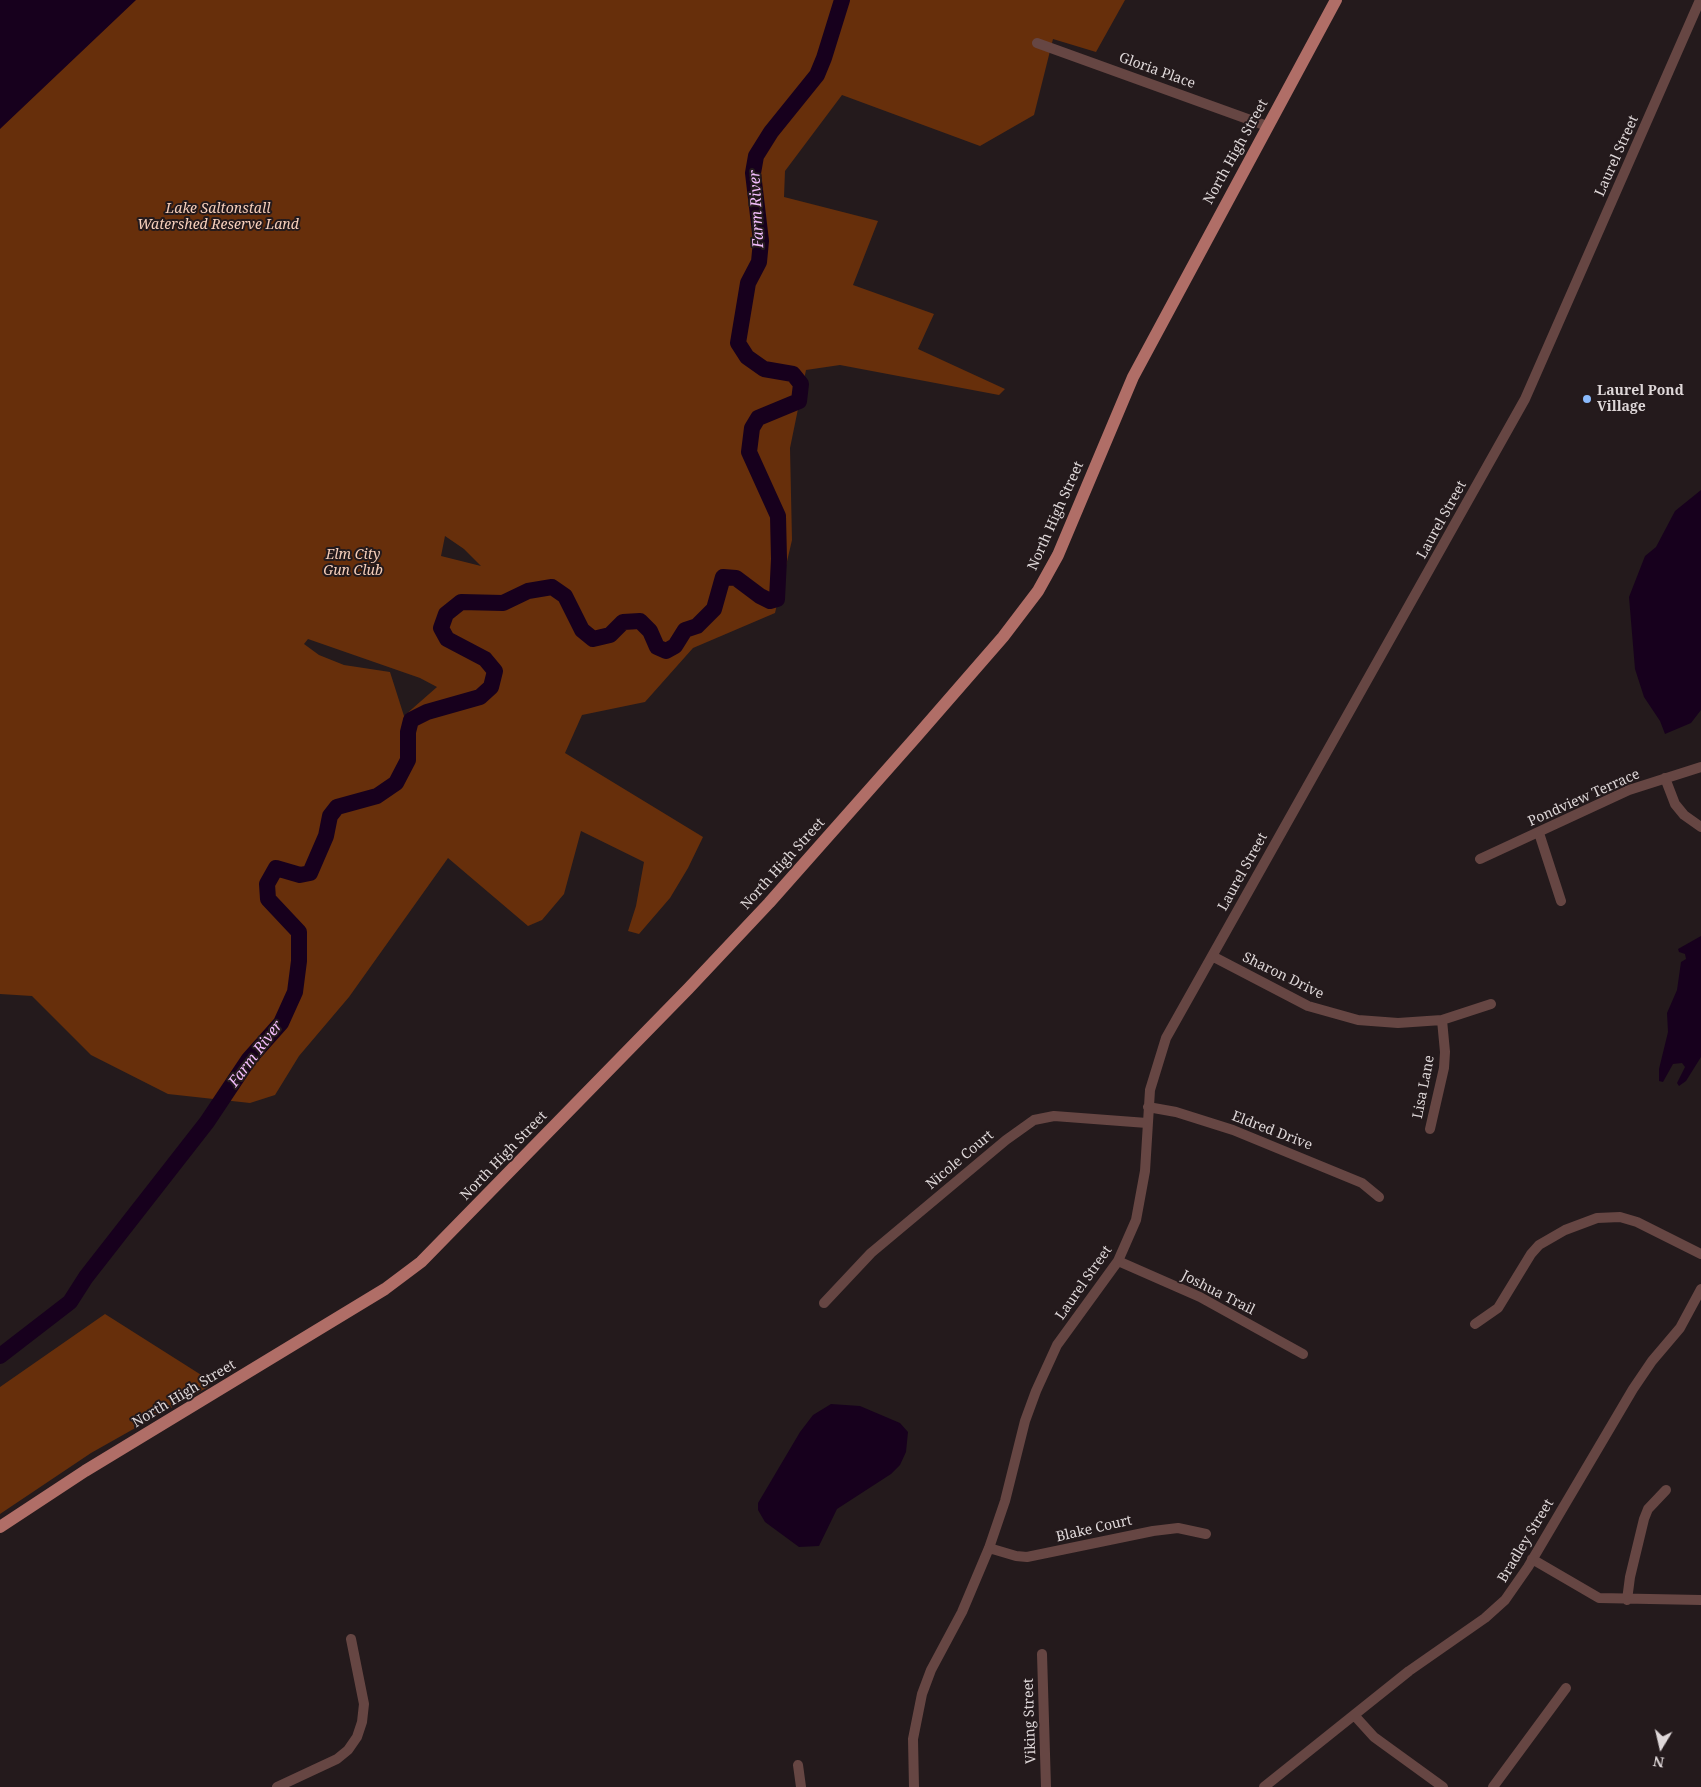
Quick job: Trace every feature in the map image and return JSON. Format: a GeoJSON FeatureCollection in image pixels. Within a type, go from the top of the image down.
{"type":"FeatureCollection","features":[{"type":"Feature","properties":{"kind":"main road","name":"North High Street"},"geometry":{"type":"LineString","coordinates":[[0,1527],[85,1471],[385,1289],[421,1262],[770,903],[1003,637],[1038,591],[1058,555],[1133,377],[1336,0]]}},
{"type":"Feature","properties":{"kind":"street","name":"Laurel Street"},"geometry":{"type":"LineString","coordinates":[[914,1787],[913,1739],[925,1687],[966,1604],[989,1548],[1005,1501],[1025,1421],[1041,1377],[1057,1346],[1118,1261],[1127,1244],[1140,1205],[1145,1172],[1148,1108],[1154,1074],[1166,1038],[1525,399],[1700,0]]}},
{"type":"Feature","properties":{"kind":"street","name":"Gloria Place"},"geometry":{"type":"LineString","coordinates":[[1037,43],[1267,126]]}},
{"type":"Feature","properties":{"kind":"street","name":"Pondview Terrace"},"geometry":{"type":"LineString","coordinates":[[1480,858],[1539,833],[1629,790],[1701,767]]}},
{"type":"Feature","properties":{"kind":"street"},"geometry":{"type":"LineString","coordinates":[[1665,778],[1675,804],[1684,815],[1701,827]]}},
{"type":"Feature","properties":{"kind":"street"},"geometry":{"type":"LineString","coordinates":[[1539,833],[1561,900]]}},
{"type":"Feature","properties":{"kind":"street","name":"Sharon Drive"},"geometry":{"type":"LineString","coordinates":[[1212,956],[1301,1002],[1358,1020],[1398,1023],[1442,1020],[1491,1004]]}},
{"type":"Feature","properties":{"kind":"street","name":"Lisa Lane"},"geometry":{"type":"LineString","coordinates":[[1430,1129],[1444,1068],[1445,1052],[1442,1020]]}},
{"type":"Feature","properties":{"kind":"street","name":"Eldred Drive"},"geometry":{"type":"LineString","coordinates":[[1148,1108],[1176,1112],[1234,1130],[1362,1183],[1379,1197]]}},
{"type":"Feature","properties":{"kind":"street","name":"Nicole Court"},"geometry":{"type":"LineString","coordinates":[[824,1303],[878,1247],[1006,1140],[1034,1120],[1054,1116],[1147,1123]]}},
{"type":"Feature","properties":{"kind":"street"},"geometry":{"type":"LineString","coordinates":[[1475,1324],[1498,1308],[1531,1254],[1539,1245],[1565,1230],[1598,1218],[1620,1217],[1637,1222],[1701,1254]]}},
{"type":"Feature","properties":{"kind":"street","name":"Joshua Trail"},"geometry":{"type":"LineString","coordinates":[[1118,1261],[1200,1297],[1303,1354]]}},
{"type":"Feature","properties":{"kind":"street","name":"Bradley Street"},"geometry":{"type":"LineString","coordinates":[[1264,1787],[1428,1656],[1494,1610],[1514,1588],[1633,1389],[1652,1361],[1680,1328],[1701,1289]]}},
{"type":"Feature","properties":{"kind":"street"},"geometry":{"type":"LineString","coordinates":[[1627,1600],[1630,1577],[1644,1519],[1648,1509],[1666,1490]]}},
{"type":"Feature","properties":{"kind":"street","name":"Blake Court"},"geometry":{"type":"LineString","coordinates":[[989,1548],[1016,1556],[1027,1557],[1153,1531],[1178,1528],[1206,1534]]}},
{"type":"Feature","properties":{"kind":"street"},"geometry":{"type":"LineString","coordinates":[[1532,1559],[1598,1598],[1701,1600]]}},
{"type":"Feature","properties":{"kind":"street"},"geometry":{"type":"LineString","coordinates":[[277,1787],[337,1758],[357,1737],[362,1722],[364,1704],[351,1639]]}},
{"type":"Feature","properties":{"kind":"street","name":"Viking Street"},"geometry":{"type":"LineString","coordinates":[[1042,1654],[1046,1787]]}},
{"type":"Feature","properties":{"kind":"street"},"geometry":{"type":"LineString","coordinates":[[1494,1787],[1566,1688]]}},
{"type":"Feature","properties":{"kind":"street"},"geometry":{"type":"LineString","coordinates":[[1354,1715],[1374,1737],[1443,1787]]}},
{"type":"Feature","properties":{"kind":"street"},"geometry":{"type":"LineString","coordinates":[[798,1765],[801,1787]]}},
{"type":"Feature","properties":{"kind":"green space"},"geometry":{"type":"Polygon","coordinates":[[[0,0],[1125,0],[1096,52],[1053,39],[1034,115],[980,146],[842,95],[785,171],[784,197],[878,221],[853,285],[934,314],[918,349],[1005,389],[999,395],[840,365],[806,370],[790,448],[792,540],[775,613],[693,648],[645,702],[582,715],[565,753],[703,837],[688,868],[670,898],[639,934],[628,931],[636,906],[644,862],[581,831],[564,894],[542,920],[528,926],[448,858],[349,997],[299,1056],[275,1095],[250,1103],[168,1094],[91,1055],[32,996],[0,994],[0,0]],[[445,536],[441,556],[481,566],[464,549],[445,536]],[[308,639],[304,644],[319,655],[344,665],[390,672],[404,716],[437,687],[420,678],[308,639]]]}},
{"type":"Feature","properties":{"kind":"green space"},"geometry":{"type":"Polygon","coordinates":[[[105,1314],[206,1378],[208,1387],[91,1453],[0,1514],[0,1387],[105,1314]]]}},
{"type":"Feature","properties":{"kind":"shaded area"},"geometry":{"type":"Polygon","coordinates":[[[0,0],[136,0],[0,129],[0,0]]]}},
{"type":"Feature","properties":{"kind":"shaded area"},"geometry":{"type":"Polygon","coordinates":[[[1701,490],[1701,710],[1691,723],[1665,734],[1660,721],[1644,697],[1635,669],[1629,597],[1645,556],[1656,547],[1675,511],[1701,490]]]}},
{"type":"Feature","properties":{"kind":"shaded area"},"geometry":{"type":"Polygon","coordinates":[[[1701,936],[1701,1057],[1686,1081],[1679,1086],[1677,1083],[1685,1067],[1682,1063],[1673,1064],[1663,1082],[1659,1081],[1659,1069],[1668,1032],[1667,1013],[1677,990],[1681,962],[1686,959],[1685,954],[1679,952],[1678,949],[1701,936]]]}},
{"type":"Feature","properties":{"kind":"shaded area"},"geometry":{"type":"Polygon","coordinates":[[[831,1404],[860,1406],[900,1423],[908,1432],[906,1452],[900,1465],[891,1474],[837,1509],[819,1546],[799,1547],[765,1522],[758,1510],[758,1503],[800,1432],[813,1415],[831,1404]]]}},
{"type":"Feature","properties":{"kind":"waterway","name":"Farm River"},"geometry":{"type":"LineString","coordinates":[[0,1356],[70,1302],[86,1277],[207,1122],[249,1059],[281,1023],[295,992],[299,961],[299,932],[268,899],[267,884],[276,868],[300,875],[310,873],[326,836],[330,816],[337,807],[377,796],[396,783],[408,760],[408,732],[411,720],[427,712],[480,697],[491,687],[495,671],[485,659],[447,639],[441,628],[446,614],[461,602],[503,603],[528,591],[552,587],[565,596],[582,630],[593,639],[610,635],[623,622],[640,621],[650,631],[657,647],[666,651],[675,646],[685,630],[697,626],[714,609],[723,577],[736,578],[770,601],[777,599],[779,559],[778,516],[749,452],[752,428],[758,418],[799,401],[801,384],[793,374],[764,369],[747,357],[738,343],[748,283],[759,262],[761,241],[753,173],[756,156],[771,132],[817,75],[842,0]]}},
{"type":"Feature","properties":{"kind":"place","name":"Laurel Pond Village"},"geometry":{"type":"Point","coordinates":[1587,399]}},
{"type":"Feature","properties":{"kind":"park label","name":"Lake Saltonstall Watershed Reserve Land"},"geometry":{"type":"Point","coordinates":[218,217]}},
{"type":"Feature","properties":{"kind":"park label","name":"Elm City Gun Club"},"geometry":{"type":"Point","coordinates":[353,564]}}]}
